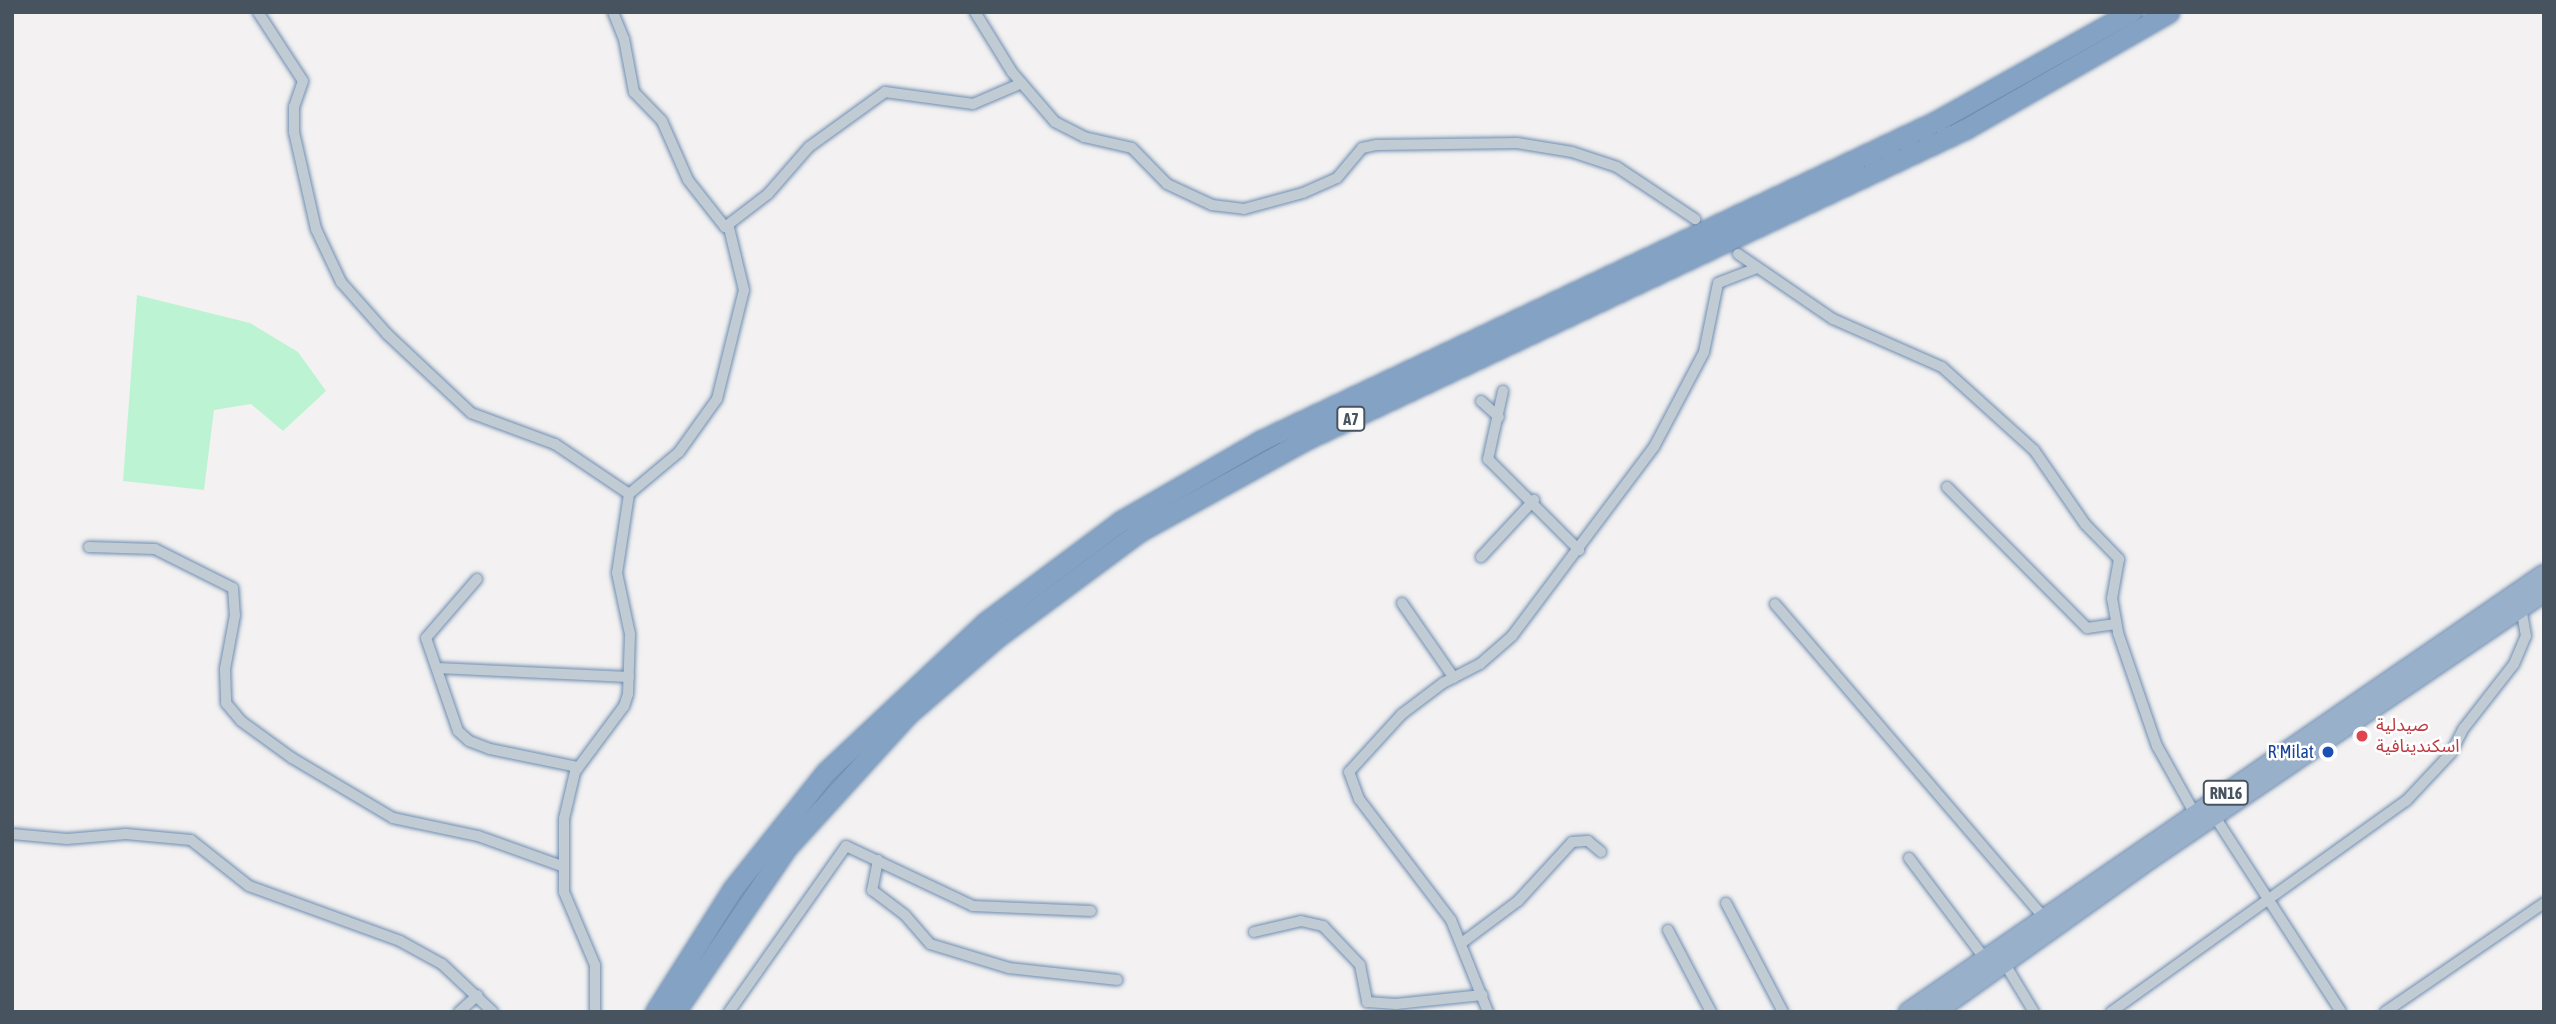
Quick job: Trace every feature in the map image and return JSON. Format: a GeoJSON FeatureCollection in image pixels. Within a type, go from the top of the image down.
{"type":"FeatureCollection","features":[{"type":"Feature","properties":{"kind":"highway","name":"A7"},"geometry":{"type":"LineString","coordinates":[[655,1012],[732,890],[826,772],[986,622],[1121,520],[1260,441],[1937,121],[2131,12]]}},
{"type":"Feature","properties":{"kind":"highway","name":"A7"},"geometry":{"type":"LineString","coordinates":[[674,1012],[788,846],[908,714],[996,638],[1140,531],[1307,439],[1965,129],[2169,12]]}},
{"type":"Feature","properties":{"kind":"highway","name":"RN16"},"geometry":{"type":"LineString","coordinates":[[1908,1012],[2544,574]]}},
{"type":"Feature","properties":{"kind":"highway","name":"RN16"},"geometry":{"type":"LineString","coordinates":[[1936,1012],[2215,817],[2544,593]]}},
{"type":"Feature","properties":{"kind":"street"},"geometry":{"type":"LineString","coordinates":[[258,12],[303,81],[294,107],[294,132],[316,229],[341,282],[387,334],[471,413],[555,444],[629,494]]}},
{"type":"Feature","properties":{"kind":"street"},"geometry":{"type":"LineString","coordinates":[[595,1012],[595,965],[564,892],[564,819],[578,767],[624,706],[629,677],[629,634],[617,573],[629,494],[679,452],[717,399],[744,290],[729,228],[688,180],[662,121],[634,92],[624,38],[613,12]]}},
{"type":"Feature","properties":{"kind":"street"},"geometry":{"type":"LineString","coordinates":[[975,12],[1022,83],[1068,131],[1132,148],[1180,192],[1231,209],[1282,201],[1328,184],[1362,148],[1433,142],[1517,143],[1572,152],[1617,167],[1695,219]]}},
{"type":"Feature","properties":{"kind":"street"},"geometry":{"type":"LineString","coordinates":[[729,228],[784,179],[809,147],[885,92],[973,104],[1022,83]]}},
{"type":"Feature","properties":{"kind":"street"},"geometry":{"type":"LineString","coordinates":[[1738,254],[1833,319],[1942,367],[2016,431],[2085,524],[2119,558],[2112,598],[2116,624],[2157,746],[2195,814]]}},
{"type":"Feature","properties":{"kind":"street"},"geometry":{"type":"LineString","coordinates":[[1488,1012],[1463,942],[1349,781],[1352,765],[1393,723],[1454,678],[1496,652],[1638,474],[1704,352],[1710,307],[1718,284],[1757,268]]}},
{"type":"Feature","properties":{"kind":"street"},"geometry":{"type":"LineString","coordinates":[[1503,391],[1488,459],[1534,500],[1579,550]]}},
{"type":"Feature","properties":{"kind":"street"},"geometry":{"type":"LineString","coordinates":[[1481,401],[1499,417]]}},
{"type":"Feature","properties":{"kind":"street"},"geometry":{"type":"LineString","coordinates":[[1947,487],[2087,628],[2116,624]]}},
{"type":"Feature","properties":{"kind":"street"},"geometry":{"type":"LineString","coordinates":[[1481,557],[1534,500]]}},
{"type":"Feature","properties":{"kind":"street"},"geometry":{"type":"LineString","coordinates":[[89,547],[155,550],[233,588],[235,615],[225,669],[226,703],[247,726],[292,758],[393,818],[478,836],[562,866]]}},
{"type":"Feature","properties":{"kind":"street"},"geometry":{"type":"LineString","coordinates":[[477,579],[427,635],[458,731],[468,741],[578,767]]}},
{"type":"Feature","properties":{"kind":"street"},"geometry":{"type":"LineString","coordinates":[[1402,603],[1454,678]]}},
{"type":"Feature","properties":{"kind":"street"},"geometry":{"type":"LineString","coordinates":[[1775,604],[2045,919]]}},
{"type":"Feature","properties":{"kind":"street"},"geometry":{"type":"LineString","coordinates":[[2111,1012],[2396,810],[2451,753],[2464,728],[2504,680],[2523,648],[2527,629],[2521,609]]}},
{"type":"Feature","properties":{"kind":"street"},"geometry":{"type":"LineString","coordinates":[[437,668],[629,677]]}},
{"type":"Feature","properties":{"kind":"street"},"geometry":{"type":"LineString","coordinates":[[2215,817],[2342,1012]]}},
{"type":"Feature","properties":{"kind":"street"},"geometry":{"type":"LineString","coordinates":[[12,834],[67,839],[126,834],[191,840],[248,886],[400,941],[442,964],[493,1012]]}},
{"type":"Feature","properties":{"kind":"street"},"geometry":{"type":"LineString","coordinates":[[1463,942],[1518,901],[1572,842],[1588,841],[1601,852]]}},
{"type":"Feature","properties":{"kind":"street"},"geometry":{"type":"LineString","coordinates":[[729,1012],[842,849],[854,846],[928,888],[973,906],[1091,911]]}},
{"type":"Feature","properties":{"kind":"street"},"geometry":{"type":"LineString","coordinates":[[1909,858],[1985,959]]}},
{"type":"Feature","properties":{"kind":"street"},"geometry":{"type":"LineString","coordinates":[[878,860],[872,890],[905,915],[930,944],[1009,968],[1118,980]]}},
{"type":"Feature","properties":{"kind":"street"},"geometry":{"type":"LineString","coordinates":[[1726,903],[1783,1012]]}},
{"type":"Feature","properties":{"kind":"street"},"geometry":{"type":"LineString","coordinates":[[2385,1012],[2544,903]]}},
{"type":"Feature","properties":{"kind":"street"},"geometry":{"type":"LineString","coordinates":[[1254,932],[1301,921],[1322,926],[1360,965],[1367,1007],[1483,995]]}},
{"type":"Feature","properties":{"kind":"street"},"geometry":{"type":"LineString","coordinates":[[1668,930],[1711,1012]]}},
{"type":"Feature","properties":{"kind":"street"},"geometry":{"type":"LineString","coordinates":[[2005,964],[2034,1012]]}},
{"type":"Feature","properties":{"kind":"street"},"geometry":{"type":"LineString","coordinates":[[459,1012],[478,995]]}},
{"type":"Feature","properties":{"kind":"green space"},"geometry":{"type":"Polygon","coordinates":[[[137,295],[250,323],[298,352],[326,391],[283,431],[251,404],[214,410],[204,490],[123,481],[137,295]]]}},
{"type":"Feature","properties":{"kind":"place","name":"صيدلية اسكندينافية"},"geometry":{"type":"Point","coordinates":[2362,736]}},
{"type":"Feature","properties":{"kind":"place","name":"R'Milat"},"geometry":{"type":"Point","coordinates":[2328,752]}}]}
